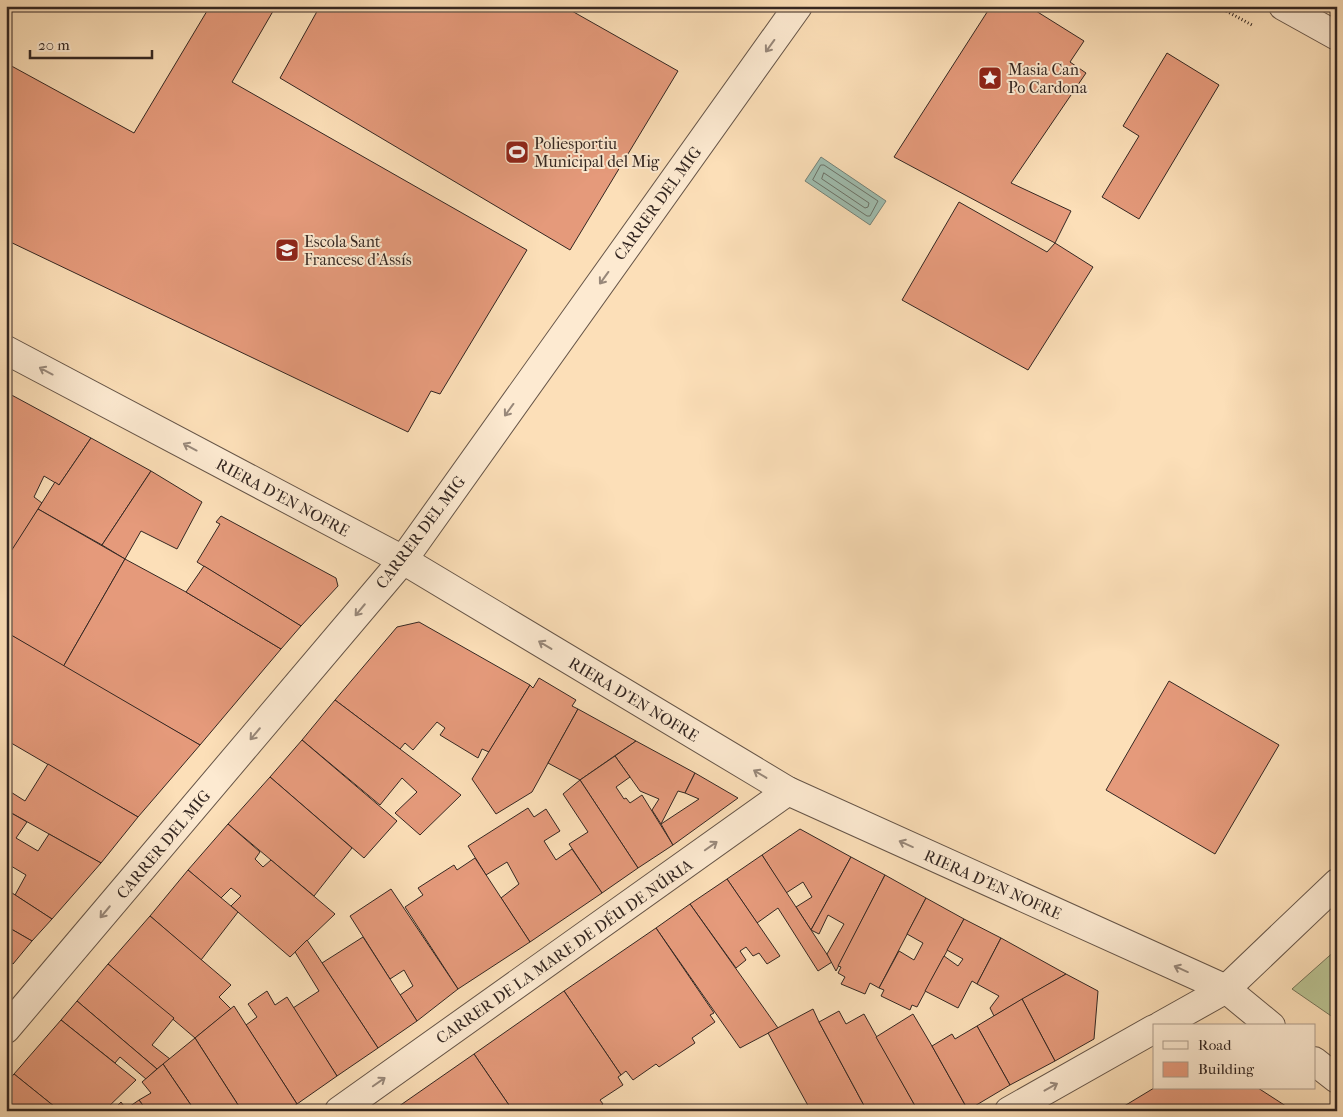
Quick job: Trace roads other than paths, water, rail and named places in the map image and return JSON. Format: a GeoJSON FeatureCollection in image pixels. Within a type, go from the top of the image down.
{"type":"FeatureCollection","features":[{"type":"Feature","properties":{"kind":"street","name":"CARRER DEL MIG"},"geometry":{"type":"LineString","coordinates":[[6,1028],[403,560],[798,6]]}},
{"type":"Feature","properties":{"kind":"street"},"geometry":{"type":"LineString","coordinates":[[1283,6],[1337,36]]}},
{"type":"Feature","properties":{"kind":"street","name":"RIERA D'EN NOFRE"},"geometry":{"type":"LineString","coordinates":[[6,350],[403,560],[788,791],[1226,989],[1269,1024]]}},
{"type":"Feature","properties":{"kind":"street","name":"CARRER DE LA MARE DE DÉU DE NÚRIA"},"geometry":{"type":"LineString","coordinates":[[339,1111],[788,791]]}},
{"type":"Feature","properties":{"kind":"street"},"geometry":{"type":"LineString","coordinates":[[1164,1024],[1226,989],[1337,883]]}},
{"type":"Feature","properties":{"kind":"street"},"geometry":{"type":"LineString","coordinates":[[1009,1111],[1153,1030]]}},
{"type":"Feature","properties":{"kind":"street"},"geometry":{"type":"LineString","coordinates":[[1316,1063],[1337,1079]]}},
{"type":"Feature","properties":{"kind":"water"},"geometry":{"type":"Polygon","coordinates":[[[821,157],[886,201],[870,225],[805,181],[821,157]]]}},
{"type":"Feature","properties":{"kind":"place","name":"Masia Can Po Cardona"},"geometry":{"type":"Point","coordinates":[990,78]}},
{"type":"Feature","properties":{"kind":"place","name":"Poliesportiu Municipal del Mig"},"geometry":{"type":"Point","coordinates":[517,152]}},
{"type":"Feature","properties":{"kind":"place","name":"Escola Sant Francesc d'Assís"},"geometry":{"type":"Point","coordinates":[287,250]}}]}
